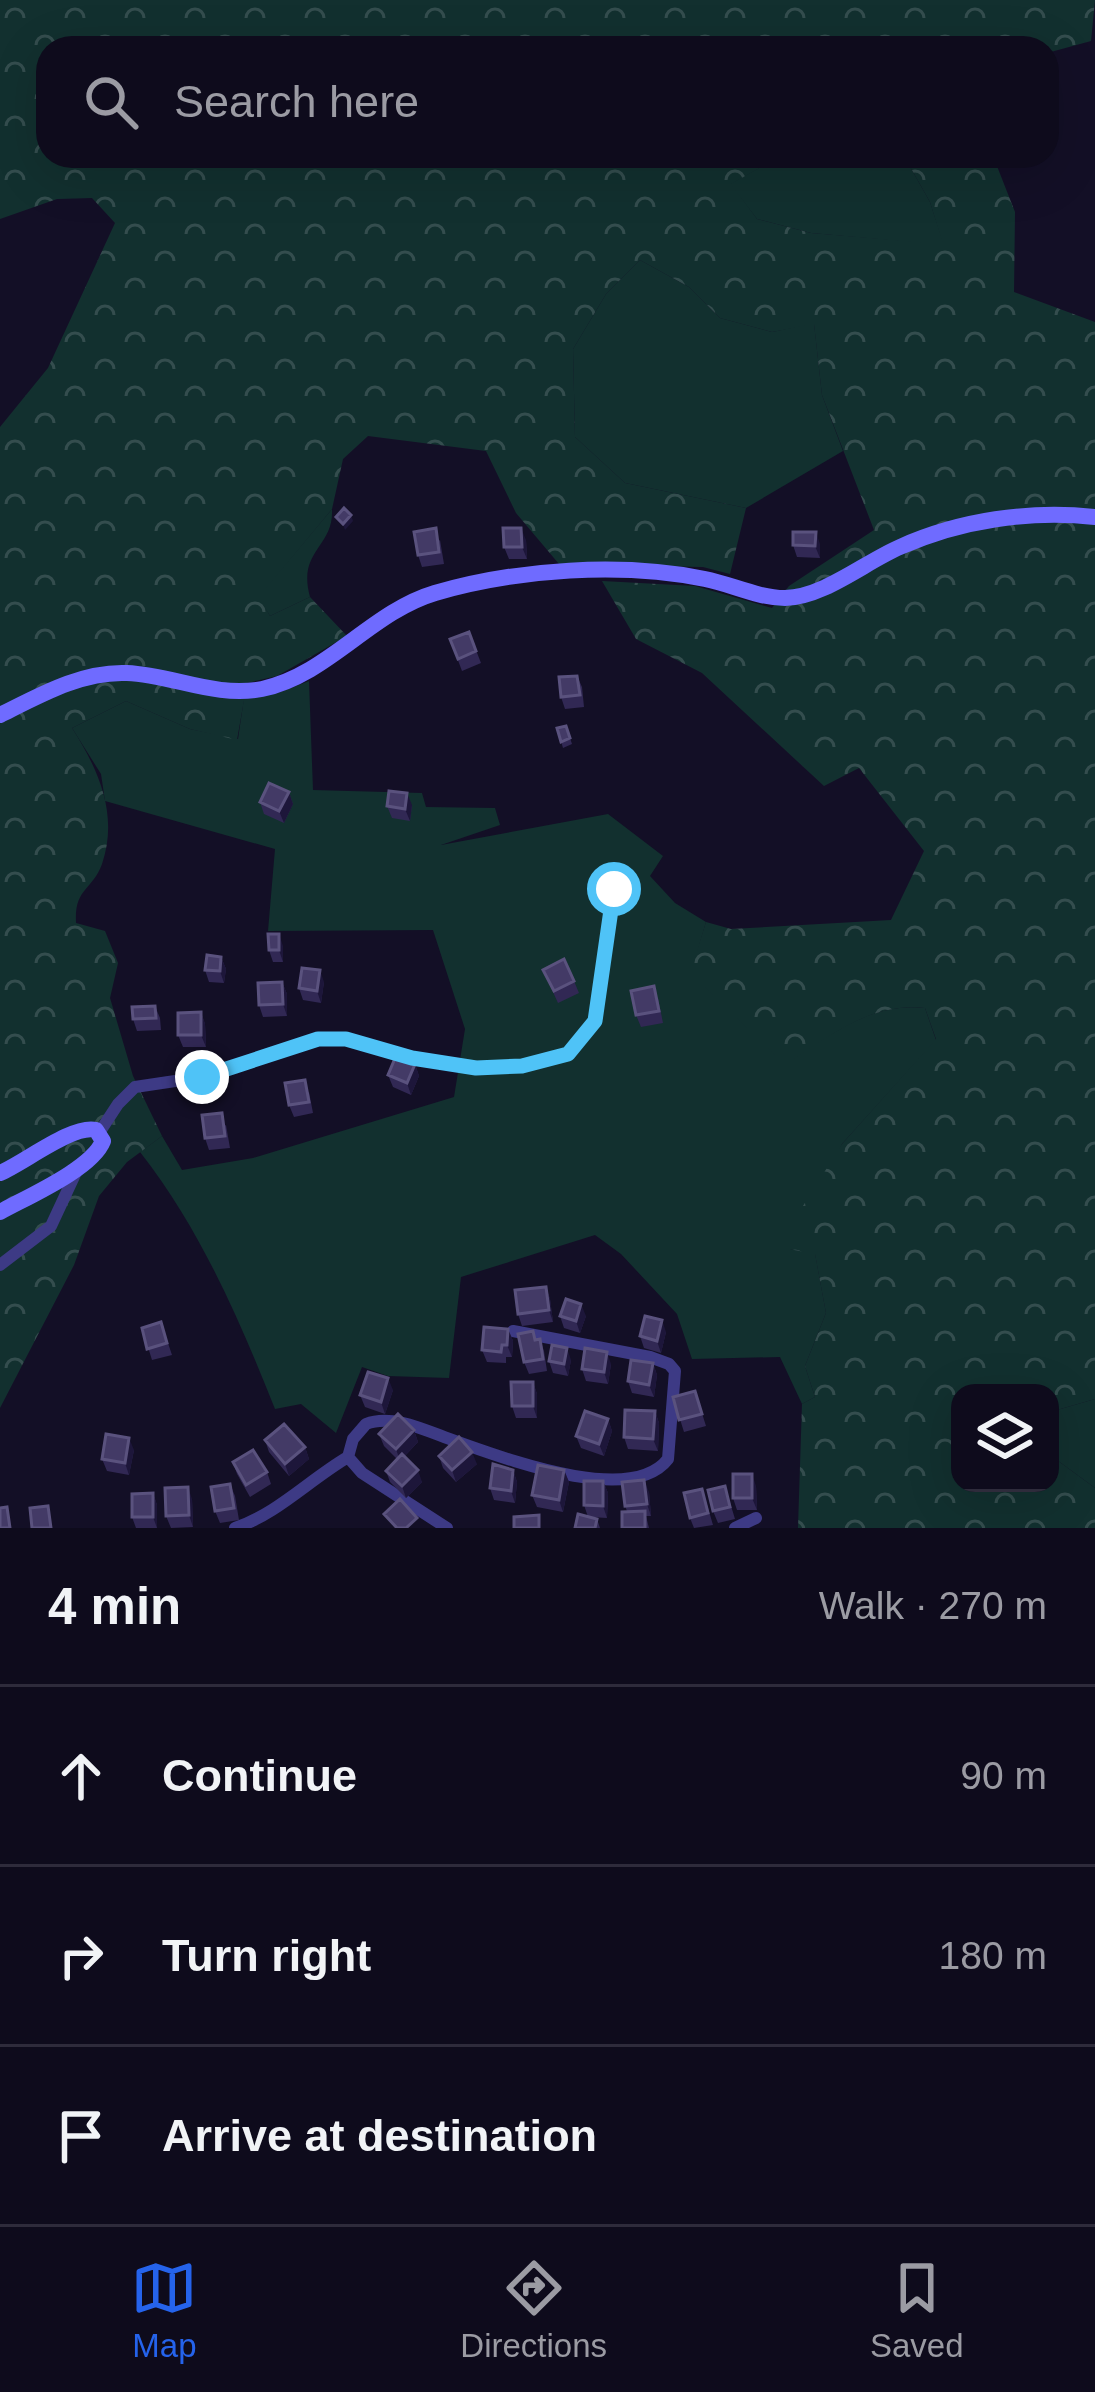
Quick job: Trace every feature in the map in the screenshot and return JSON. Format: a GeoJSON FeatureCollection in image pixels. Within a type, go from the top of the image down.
{"type":"FeatureCollection","features":[{"type":"Feature","properties":{"kind":"main road"},"geometry":{"type":"LineString","coordinates":[[0,715],[79,678],[123,673],[217,690],[268,687],[307,671],[410,603],[510,578],[626,572],[703,578],[786,598],[810,592],[902,545],[963,525],[1034,515],[1095,518]]}},
{"type":"Feature","properties":{"kind":"main road"},"geometry":{"type":"LineString","coordinates":[[0,1173],[29,1161],[79,1129],[100,1133],[101,1148],[78,1167],[0,1212]]}},
{"type":"Feature","properties":{"kind":"street"},"geometry":{"type":"LineString","coordinates":[[100,1133],[135,1087],[202,1077],[318,1039],[346,1039],[412,1058],[476,1068],[522,1066],[568,1054],[595,1021],[614,889]]}},
{"type":"Feature","properties":{"kind":"street"},"geometry":{"type":"LineString","coordinates":[[0,1265],[51,1226],[78,1167]]}},
{"type":"Feature","properties":{"kind":"street"},"geometry":{"type":"LineString","coordinates":[[235,1528],[272,1511],[312,1478],[348,1457],[359,1430],[381,1419],[534,1466],[601,1479],[633,1480],[662,1467],[671,1446],[674,1372],[669,1364],[513,1331]]}},
{"type":"Feature","properties":{"kind":"street"},"geometry":{"type":"LineString","coordinates":[[348,1457],[362,1473],[446,1528]]}},
{"type":"Feature","properties":{"kind":"street"},"geometry":{"type":"LineString","coordinates":[[735,1528],[756,1518]]}},
{"type":"Feature","properties":{"kind":"green space"},"geometry":{"type":"Polygon","coordinates":[[[0,0],[1095,0],[1091,41],[1059,50],[1059,36],[36,36],[36,168],[760,168],[731,184],[757,219],[811,233],[943,244],[930,202],[911,168],[998,168],[1015,212],[1014,292],[1095,322],[1095,1399],[1059,1409],[1059,1384],[951,1384],[951,1492],[1059,1492],[1059,1462],[1095,1488],[1095,1528],[798,1528],[802,1404],[815,1397],[805,1366],[826,1313],[815,1254],[789,1249],[786,1233],[842,1144],[936,1039],[925,1008],[886,1010],[834,1033],[785,1065],[690,973],[706,922],[731,929],[891,920],[924,851],[859,768],[824,786],[702,673],[636,639],[602,581],[695,586],[772,608],[789,586],[874,530],[822,395],[814,324],[772,332],[720,318],[689,287],[640,260],[606,294],[573,349],[575,437],[625,483],[746,508],[730,574],[703,567],[559,564],[516,513],[486,451],[368,436],[343,459],[332,509],[259,597],[270,616],[310,597],[347,636],[277,676],[247,683],[237,740],[190,729],[126,701],[72,728],[97,776],[108,827],[102,864],[81,896],[76,923],[105,931],[118,963],[110,998],[133,1076],[162,1136],[127,1162],[99,1196],[74,1265],[0,1408],[0,427],[48,368],[115,223],[92,198],[57,199],[0,219],[0,0]]]}},
{"type":"Feature","properties":{"kind":"green space"},"geometry":{"type":"Polygon","coordinates":[[[759,168],[911,168],[930,202],[944,245],[811,233],[757,219],[730,184],[759,168]]]}},
{"type":"Feature","properties":{"kind":"green space"},"geometry":{"type":"Polygon","coordinates":[[[640,260],[689,287],[720,318],[772,332],[814,323],[822,395],[843,451],[746,508],[625,483],[575,437],[573,349],[606,294],[640,260]]]}},
{"type":"Feature","properties":{"kind":"green space"},"geometry":{"type":"Polygon","coordinates":[[[332,509],[328,533],[308,569],[310,597],[270,616],[258,597],[332,509]]]}},
{"type":"Feature","properties":{"kind":"green space"},"geometry":{"type":"Polygon","coordinates":[[[309,681],[313,790],[422,793],[426,807],[495,808],[500,825],[441,845],[608,814],[663,856],[650,876],[675,903],[706,922],[691,973],[785,1064],[868,1016],[925,1008],[936,1040],[842,1144],[790,1249],[815,1253],[826,1313],[805,1366],[815,1397],[802,1404],[780,1357],[692,1359],[677,1314],[621,1254],[595,1235],[461,1277],[449,1378],[388,1376],[362,1367],[336,1433],[301,1404],[275,1409],[200,1244],[140,1152],[162,1136],[182,1170],[253,1158],[454,1097],[465,1029],[433,930],[268,931],[275,849],[105,801],[101,774],[72,728],[126,701],[190,729],[238,739],[244,698],[278,693],[309,681]]]}},
{"type":"Feature","properties":{"kind":"green space"},"geometry":{"type":"Polygon","coordinates":[[[1095,1399],[1095,1488],[1059,1462],[1059,1409],[1095,1399]]]}},
{"type":"Feature","properties":{"kind":"building"},"geometry":{"type":"Polygon","coordinates":[[[344,508],[351,515],[343,524],[336,517],[344,508]]]}},
{"type":"Feature","properties":{"kind":"building"},"geometry":{"type":"Polygon","coordinates":[[[436,528],[439,552],[418,555],[414,532],[436,528]]]}},
{"type":"Feature","properties":{"kind":"building"},"geometry":{"type":"Polygon","coordinates":[[[503,528],[521,528],[522,547],[504,547],[503,528]]]}},
{"type":"Feature","properties":{"kind":"building"},"geometry":{"type":"Polygon","coordinates":[[[793,532],[816,532],[815,546],[793,545],[793,532]]]}},
{"type":"Feature","properties":{"kind":"building"},"geometry":{"type":"Polygon","coordinates":[[[469,632],[476,651],[458,659],[450,639],[469,632]]]}},
{"type":"Feature","properties":{"kind":"building"},"geometry":{"type":"Polygon","coordinates":[[[577,676],[580,695],[561,697],[559,677],[577,676]]]}},
{"type":"Feature","properties":{"kind":"building"},"geometry":{"type":"Polygon","coordinates":[[[566,726],[570,738],[561,742],[557,728],[566,726]]]}},
{"type":"Feature","properties":{"kind":"building"},"geometry":{"type":"Polygon","coordinates":[[[269,783],[289,792],[279,811],[260,802],[269,783]]]}},
{"type":"Feature","properties":{"kind":"building"},"geometry":{"type":"Polygon","coordinates":[[[389,791],[407,793],[405,809],[387,806],[389,791]]]}},
{"type":"Feature","properties":{"kind":"building"},"geometry":{"type":"Polygon","coordinates":[[[268,934],[279,934],[279,950],[269,950],[268,934]]]}},
{"type":"Feature","properties":{"kind":"building"},"geometry":{"type":"Polygon","coordinates":[[[207,955],[221,957],[220,971],[205,970],[207,955]]]}},
{"type":"Feature","properties":{"kind":"building"},"geometry":{"type":"Polygon","coordinates":[[[564,959],[574,981],[554,991],[543,970],[564,959]]]}},
{"type":"Feature","properties":{"kind":"building"},"geometry":{"type":"Polygon","coordinates":[[[302,968],[320,970],[317,991],[299,988],[302,968]]]}},
{"type":"Feature","properties":{"kind":"building"},"geometry":{"type":"Polygon","coordinates":[[[282,982],[283,1004],[259,1005],[258,983],[282,982]]]}},
{"type":"Feature","properties":{"kind":"building"},"geometry":{"type":"Polygon","coordinates":[[[654,986],[659,1011],[636,1015],[631,991],[654,986]]]}},
{"type":"Feature","properties":{"kind":"building"},"geometry":{"type":"Polygon","coordinates":[[[155,1006],[156,1018],[133,1019],[132,1007],[155,1006]]]}},
{"type":"Feature","properties":{"kind":"building"},"geometry":{"type":"Polygon","coordinates":[[[201,1012],[201,1035],[178,1035],[178,1013],[201,1012]]]}},
{"type":"Feature","properties":{"kind":"building"},"geometry":{"type":"Polygon","coordinates":[[[396,1056],[415,1064],[407,1083],[388,1075],[396,1056]]]}},
{"type":"Feature","properties":{"kind":"building"},"geometry":{"type":"Polygon","coordinates":[[[305,1080],[309,1102],[289,1105],[285,1083],[305,1080]]]}},
{"type":"Feature","properties":{"kind":"building"},"geometry":{"type":"Polygon","coordinates":[[[222,1113],[225,1136],[205,1138],[202,1115],[222,1113]]]}},
{"type":"Feature","properties":{"kind":"building"},"geometry":{"type":"Polygon","coordinates":[[[546,1287],[549,1310],[518,1314],[515,1290],[546,1287]]]}},
{"type":"Feature","properties":{"kind":"building"},"geometry":{"type":"Polygon","coordinates":[[[566,1299],[581,1304],[576,1321],[560,1316],[566,1299]]]}},
{"type":"Feature","properties":{"kind":"building"},"geometry":{"type":"Polygon","coordinates":[[[645,1316],[662,1320],[657,1341],[640,1336],[645,1316]]]}},
{"type":"Feature","properties":{"kind":"building"},"geometry":{"type":"Polygon","coordinates":[[[161,1322],[167,1343],[147,1349],[142,1328],[161,1322]]]}},
{"type":"Feature","properties":{"kind":"building"},"geometry":{"type":"Polygon","coordinates":[[[484,1327],[508,1329],[507,1345],[502,1345],[501,1352],[482,1350],[484,1327]]]}},
{"type":"Feature","properties":{"kind":"building"},"geometry":{"type":"Polygon","coordinates":[[[533,1331],[535,1340],[540,1339],[543,1359],[524,1362],[518,1334],[533,1331]]]}},
{"type":"Feature","properties":{"kind":"building"},"geometry":{"type":"Polygon","coordinates":[[[552,1345],[567,1348],[564,1364],[549,1361],[552,1345]]]}},
{"type":"Feature","properties":{"kind":"building"},"geometry":{"type":"Polygon","coordinates":[[[585,1348],[607,1352],[604,1372],[582,1369],[585,1348]]]}},
{"type":"Feature","properties":{"kind":"building"},"geometry":{"type":"Polygon","coordinates":[[[631,1360],[653,1363],[649,1385],[628,1381],[631,1360]]]}},
{"type":"Feature","properties":{"kind":"building"},"geometry":{"type":"Polygon","coordinates":[[[368,1372],[388,1378],[381,1402],[360,1395],[368,1372]]]}},
{"type":"Feature","properties":{"kind":"building"},"geometry":{"type":"Polygon","coordinates":[[[511,1382],[533,1382],[533,1406],[512,1406],[511,1382]]]}},
{"type":"Feature","properties":{"kind":"building"},"geometry":{"type":"Polygon","coordinates":[[[695,1391],[702,1414],[679,1420],[673,1397],[695,1391]]]}},
{"type":"Feature","properties":{"kind":"building"},"geometry":{"type":"Polygon","coordinates":[[[625,1410],[655,1411],[653,1439],[624,1437],[625,1410]]]}},
{"type":"Feature","properties":{"kind":"building"},"geometry":{"type":"Polygon","coordinates":[[[585,1411],[608,1419],[599,1444],[576,1436],[585,1411]]]}},
{"type":"Feature","properties":{"kind":"building"},"geometry":{"type":"Polygon","coordinates":[[[398,1414],[414,1430],[396,1449],[379,1434],[398,1414]]]}},
{"type":"Feature","properties":{"kind":"building"},"geometry":{"type":"Polygon","coordinates":[[[284,1424],[305,1447],[285,1464],[265,1440],[284,1424]]]}},
{"type":"Feature","properties":{"kind":"building"},"geometry":{"type":"Polygon","coordinates":[[[106,1434],[129,1438],[125,1463],[102,1459],[106,1434]]]}},
{"type":"Feature","properties":{"kind":"building"},"geometry":{"type":"Polygon","coordinates":[[[459,1437],[472,1452],[452,1470],[439,1456],[459,1437]]]}},
{"type":"Feature","properties":{"kind":"building"},"geometry":{"type":"Polygon","coordinates":[[[253,1450],[267,1472],[246,1485],[233,1462],[253,1450]]]}},
{"type":"Feature","properties":{"kind":"building"},"geometry":{"type":"Polygon","coordinates":[[[402,1454],[418,1470],[402,1486],[386,1471],[402,1454]]]}},
{"type":"Feature","properties":{"kind":"building"},"geometry":{"type":"Polygon","coordinates":[[[493,1464],[513,1470],[511,1491],[490,1488],[493,1464]]]}},
{"type":"Feature","properties":{"kind":"building"},"geometry":{"type":"Polygon","coordinates":[[[538,1465],[564,1470],[559,1500],[532,1495],[538,1465]]]}},
{"type":"Feature","properties":{"kind":"building"},"geometry":{"type":"Polygon","coordinates":[[[733,1474],[752,1474],[752,1498],[733,1498],[733,1474]]]}},
{"type":"Feature","properties":{"kind":"building"},"geometry":{"type":"Polygon","coordinates":[[[644,1480],[647,1504],[625,1506],[622,1482],[644,1480]]]}},
{"type":"Feature","properties":{"kind":"building"},"geometry":{"type":"Polygon","coordinates":[[[584,1481],[603,1481],[603,1506],[584,1505],[584,1481]]]}},
{"type":"Feature","properties":{"kind":"building"},"geometry":{"type":"Polygon","coordinates":[[[230,1484],[234,1508],[215,1511],[211,1487],[230,1484]]]}},
{"type":"Feature","properties":{"kind":"building"},"geometry":{"type":"Polygon","coordinates":[[[725,1486],[730,1507],[713,1511],[708,1490],[725,1486]]]}},
{"type":"Feature","properties":{"kind":"building"},"geometry":{"type":"Polygon","coordinates":[[[188,1487],[189,1515],[166,1516],[165,1488],[188,1487]]]}},
{"type":"Feature","properties":{"kind":"building"},"geometry":{"type":"Polygon","coordinates":[[[702,1489],[708,1513],[690,1518],[684,1493],[702,1489]]]}},
{"type":"Feature","properties":{"kind":"building"},"geometry":{"type":"Polygon","coordinates":[[[153,1493],[153,1517],[132,1517],[132,1494],[153,1493]]]}},
{"type":"Feature","properties":{"kind":"building"},"geometry":{"type":"Polygon","coordinates":[[[400,1499],[417,1518],[406,1528],[397,1528],[384,1514],[400,1499]]]}},
{"type":"Feature","properties":{"kind":"building"},"geometry":{"type":"Polygon","coordinates":[[[48,1506],[51,1528],[32,1528],[30,1508],[48,1506]]]}},
{"type":"Feature","properties":{"kind":"building"},"geometry":{"type":"Polygon","coordinates":[[[7,1507],[10,1528],[0,1528],[0,1508],[7,1507]]]}},
{"type":"Feature","properties":{"kind":"building"},"geometry":{"type":"Polygon","coordinates":[[[645,1511],[645,1528],[622,1528],[622,1512],[645,1511]]]}},
{"type":"Feature","properties":{"kind":"building"},"geometry":{"type":"Polygon","coordinates":[[[578,1514],[597,1519],[595,1528],[575,1528],[578,1514]]]}},
{"type":"Feature","properties":{"kind":"building"},"geometry":{"type":"Polygon","coordinates":[[[539,1515],[539,1528],[514,1528],[514,1517],[539,1515]]]}},
{"type":"Feature","properties":{"kind":"route"},"geometry":{"type":"LineString","coordinates":[[202,1077],[266,1054],[333,1038],[439,1064],[476,1068],[522,1066],[568,1054],[595,1021],[614,889]]}}]}
